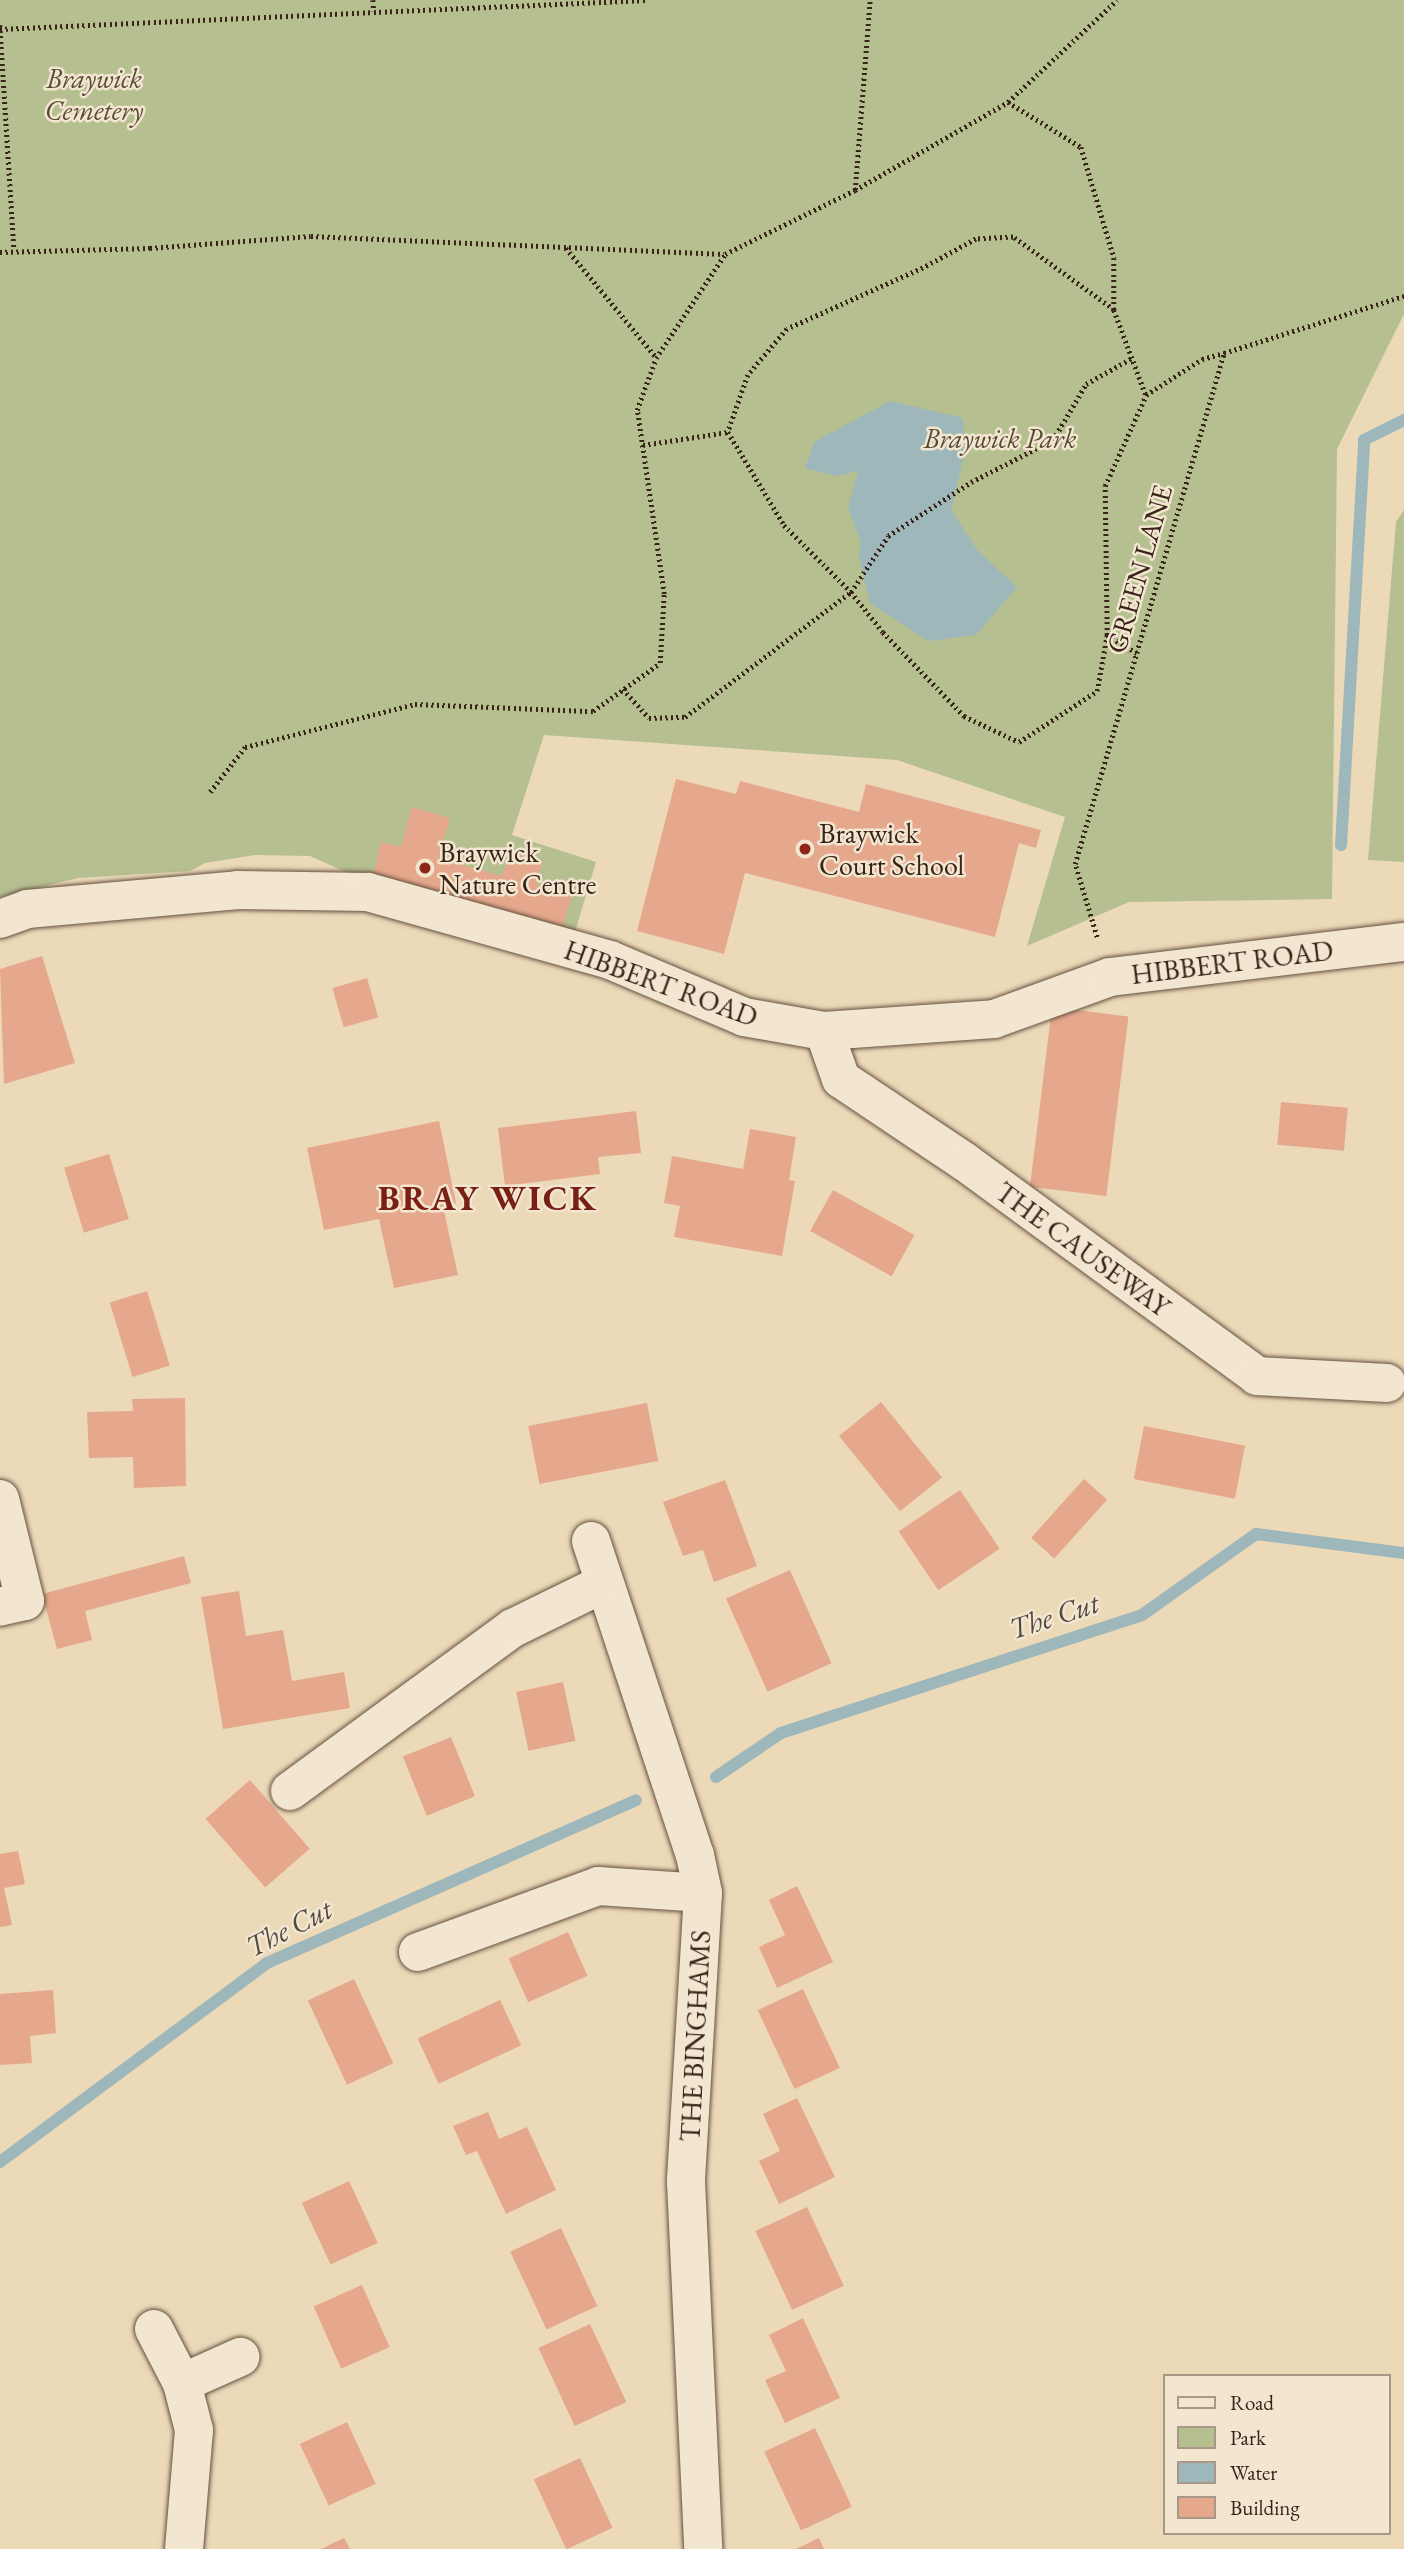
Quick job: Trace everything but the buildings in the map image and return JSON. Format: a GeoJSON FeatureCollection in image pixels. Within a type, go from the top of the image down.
{"type":"FeatureCollection","features":[{"type":"Feature","properties":{"kind":"street","name":"HIBBERT ROAD"},"geometry":{"type":"LineString","coordinates":[[0,919],[27,909],[238,890],[368,892],[610,960],[744,1017],[824,1031],[994,1019],[1110,976],[1404,942]]}},
{"type":"Feature","properties":{"kind":"street","name":"THE CAUSEWAY"},"geometry":{"type":"LineString","coordinates":[[824,1031],[841,1079],[965,1162],[1257,1377],[1387,1383]]}},
{"type":"Feature","properties":{"kind":"street"},"geometry":{"type":"LineString","coordinates":[[0,1499],[25,1601],[0,1607]]}},
{"type":"Feature","properties":{"kind":"street","name":"THE BINGHAMS"},"geometry":{"type":"LineString","coordinates":[[591,1541],[695,1855],[703,1893],[686,2182],[703,2549]]}},
{"type":"Feature","properties":{"kind":"street"},"geometry":{"type":"LineString","coordinates":[[290,1791],[513,1628],[605,1583]]}},
{"type":"Feature","properties":{"kind":"street"},"geometry":{"type":"LineString","coordinates":[[418,1952],[598,1886],[703,1893]]}},
{"type":"Feature","properties":{"kind":"street"},"geometry":{"type":"LineString","coordinates":[[154,2329],[182,2383],[194,2430],[184,2549]]}},
{"type":"Feature","properties":{"kind":"street"},"geometry":{"type":"LineString","coordinates":[[182,2383],[240,2357]]}},
{"type":"Feature","properties":{"kind":"path"},"geometry":{"type":"LineString","coordinates":[[373,0],[374,11]]}},
{"type":"Feature","properties":{"kind":"path"},"geometry":{"type":"LineString","coordinates":[[13,248],[0,27],[646,0]]}},
{"type":"Feature","properties":{"kind":"path"},"geometry":{"type":"LineString","coordinates":[[855,190],[870,0]]}},
{"type":"Feature","properties":{"kind":"path"},"geometry":{"type":"LineString","coordinates":[[0,252],[13,248],[150,248],[311,236],[725,254],[855,190],[1008,102],[1117,0]]}},
{"type":"Feature","properties":{"kind":"path"},"geometry":{"type":"LineString","coordinates":[[1008,102],[1080,147],[1114,258],[1114,310],[1146,395]]}},
{"type":"Feature","properties":{"kind":"path"},"geometry":{"type":"LineString","coordinates":[[1114,310],[1013,237],[975,239],[923,268],[787,329],[748,375],[729,432],[784,524],[851,592],[883,632],[964,716],[1020,742],[1097,691],[1107,635],[1105,486],[1146,395],[1202,359],[1404,296]]}},
{"type":"Feature","properties":{"kind":"path"},"geometry":{"type":"LineString","coordinates":[[566,247],[656,358]]}},
{"type":"Feature","properties":{"kind":"path"},"geometry":{"type":"LineString","coordinates":[[210,792],[245,747],[415,704],[593,711],[660,663],[664,594],[637,410],[656,358],[725,254]]}},
{"type":"Feature","properties":{"kind":"path","name":"GREEN LANE"},"geometry":{"type":"LineString","coordinates":[[1110,976],[1075,864],[1224,354]]}},
{"type":"Feature","properties":{"kind":"path"},"geometry":{"type":"LineString","coordinates":[[624,689],[649,718],[685,717],[851,592],[888,536],[971,482],[1053,440],[1086,384],[1132,358]]}},
{"type":"Feature","properties":{"kind":"path"},"geometry":{"type":"LineString","coordinates":[[643,445],[729,432]]}},
{"type":"Feature","properties":{"kind":"path"},"geometry":{"type":"LineString","coordinates":[[1107,635],[1137,653]]}},
{"type":"Feature","properties":{"kind":"green space","name":"Braywick Park"},"geometry":{"type":"Polygon","coordinates":[[[0,0],[1404,0],[1404,314],[1337,449],[1332,899],[1129,902],[1027,946],[1065,817],[897,760],[544,735],[512,835],[596,862],[574,935],[355,876],[310,856],[255,855],[205,863],[190,871],[78,878],[0,897],[0,0]]]}},
{"type":"Feature","properties":{"kind":"green space"},"geometry":{"type":"Polygon","coordinates":[[[1404,510],[1404,862],[1368,860],[1396,522],[1404,510]]]}},
{"type":"Feature","properties":{"kind":"water"},"geometry":{"type":"Polygon","coordinates":[[[890,401],[963,418],[965,453],[951,510],[978,551],[1017,587],[976,635],[928,641],[870,603],[859,557],[861,543],[848,507],[858,471],[836,476],[805,468],[814,442],[890,401]]]}},
{"type":"Feature","properties":{"kind":"waterway"},"geometry":{"type":"LineString","coordinates":[[1341,845],[1364,440],[1404,420]]}},
{"type":"Feature","properties":{"kind":"waterway","name":"The Cut"},"geometry":{"type":"LineString","coordinates":[[716,1777],[781,1733],[1142,1615],[1256,1534],[1404,1553]]}},
{"type":"Feature","properties":{"kind":"waterway","name":"The Cut"},"geometry":{"type":"LineString","coordinates":[[0,2162],[267,1963],[636,1800]]}},
{"type":"Feature","properties":{"kind":"place","name":"Braywick Court School"},"geometry":{"type":"Point","coordinates":[805,849]}},
{"type":"Feature","properties":{"kind":"place","name":"Braywick Nature Centre"},"geometry":{"type":"Point","coordinates":[425,868]}},
{"type":"Feature","properties":{"kind":"district","name":"BRAY WICK"},"geometry":{"type":"Point","coordinates":[488,1198]}},
{"type":"Feature","properties":{"kind":"park label","name":"Braywick Cemetery"},"geometry":{"type":"Point","coordinates":[94,94]}}]}
